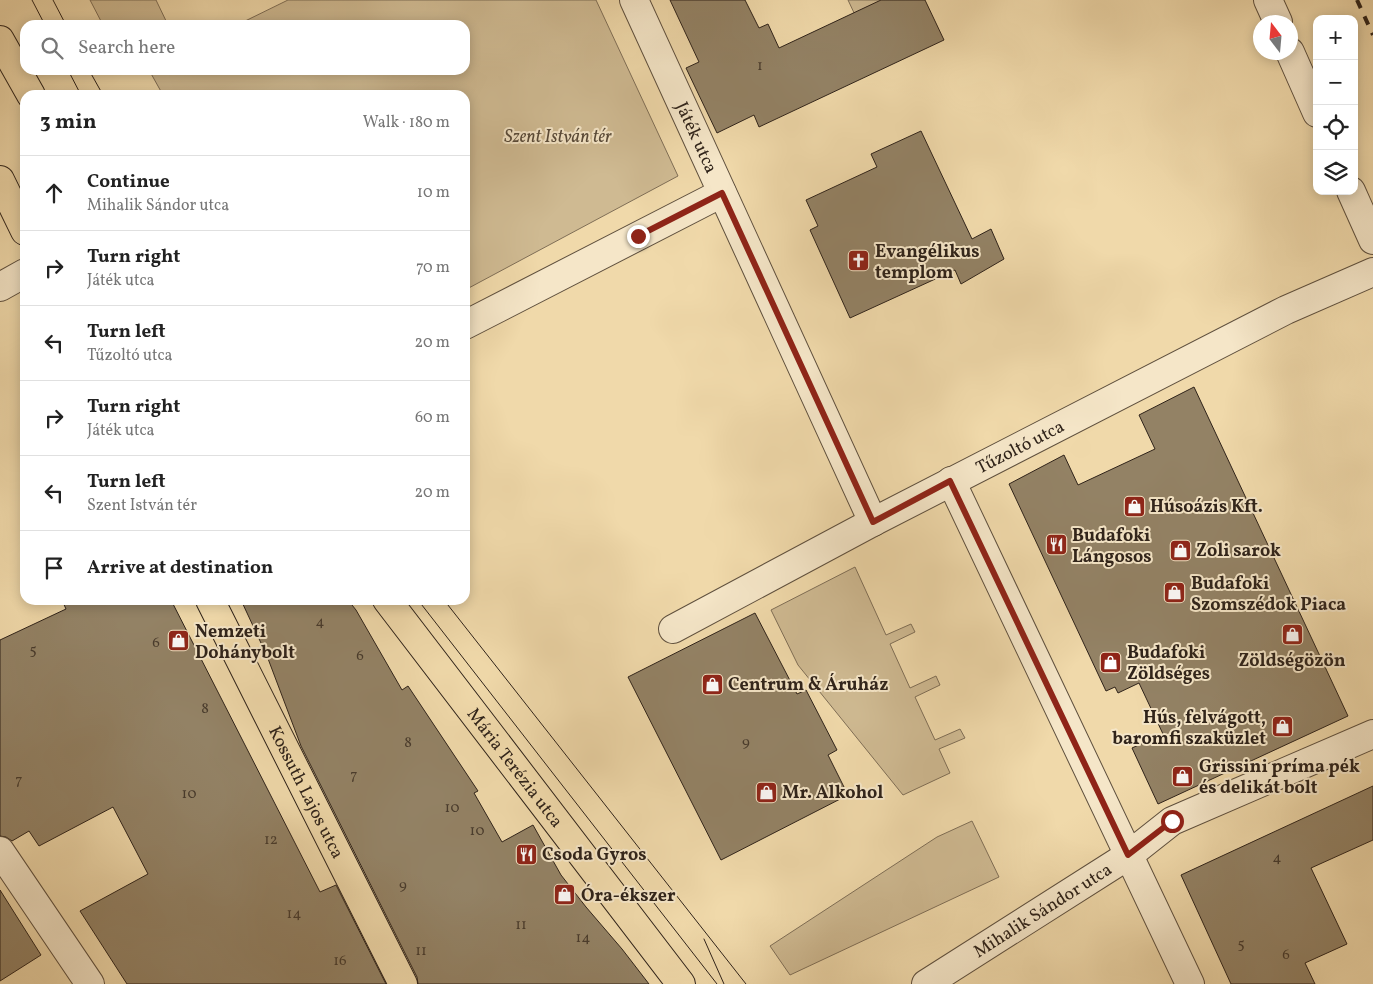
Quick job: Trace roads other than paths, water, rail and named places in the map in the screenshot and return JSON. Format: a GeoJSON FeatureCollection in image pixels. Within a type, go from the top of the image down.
{"type":"FeatureCollection","features":[{"type":"Feature","properties":{"kind":"main road"},"geometry":{"type":"LineString","coordinates":[[0,40],[7,70],[26,90]]}},
{"type":"Feature","properties":{"kind":"main road"},"geometry":{"type":"LineString","coordinates":[[0,180],[20,221]]}},
{"type":"Feature","properties":{"kind":"main road","name":"Kossuth Lajos utca"},"geometry":{"type":"LineString","coordinates":[[213,605],[403,984]]}},
{"type":"Feature","properties":{"kind":"main road","name":"Mária Terézia utca"},"geometry":{"type":"LineString","coordinates":[[391,605],[681,984]]}},
{"type":"Feature","properties":{"kind":"street","name":"Játék utca"},"geometry":{"type":"LineString","coordinates":[[634,0],[873,522]]}},
{"type":"Feature","properties":{"kind":"street"},"geometry":{"type":"LineString","coordinates":[[1268,0],[1275,15]]}},
{"type":"Feature","properties":{"kind":"street"},"geometry":{"type":"LineString","coordinates":[[1293,60],[1313,105]]}},
{"type":"Feature","properties":{"kind":"street"},"geometry":{"type":"LineString","coordinates":[[470,322],[722,193]]}},
{"type":"Feature","properties":{"kind":"street"},"geometry":{"type":"LineString","coordinates":[[1353,195],[1373,240]]}},
{"type":"Feature","properties":{"kind":"street","name":"Tűzoltó utca"},"geometry":{"type":"LineString","coordinates":[[673,629],[950,481],[1286,310],[1373,272]]}},
{"type":"Feature","properties":{"kind":"street"},"geometry":{"type":"LineString","coordinates":[[0,287],[20,276]]}},
{"type":"Feature","properties":{"kind":"street"},"geometry":{"type":"LineString","coordinates":[[950,481],[1190,984]]}},
{"type":"Feature","properties":{"kind":"street","name":"Mihalik Sándor utca"},"geometry":{"type":"LineString","coordinates":[[926,984],[1128,855],[1172,821],[1373,734]]}},
{"type":"Feature","properties":{"kind":"street"},"geometry":{"type":"LineString","coordinates":[[0,852],[90,984]]}},
{"type":"Feature","properties":{"kind":"tram line"},"geometry":{"type":"LineString","coordinates":[[32,0],[42,20]]}},
{"type":"Feature","properties":{"kind":"tram line"},"geometry":{"type":"LineString","coordinates":[[53,0],[63,20]]}},
{"type":"Feature","properties":{"kind":"tram line"},"geometry":{"type":"LineString","coordinates":[[71,75],[78,90]]}},
{"type":"Feature","properties":{"kind":"tram line"},"geometry":{"type":"LineString","coordinates":[[92,75],[100,90]]}},
{"type":"Feature","properties":{"kind":"tram line"},"geometry":{"type":"LineString","coordinates":[[422,605],[717,984]]}},
{"type":"Feature","properties":{"kind":"tram line"},"geometry":{"type":"LineString","coordinates":[[448,605],[746,984]]}},
{"type":"Feature","properties":{"kind":"tram line"},"geometry":{"type":"LineString","coordinates":[[704,939],[724,984]]}},
{"type":"Feature","properties":{"kind":"railway"},"geometry":{"type":"LineString","coordinates":[[1357,0],[1373,35]]}},
{"type":"Feature","properties":{"kind":"place","name":"Evangélikus templom"},"geometry":{"type":"Point","coordinates":[859,261]}},
{"type":"Feature","properties":{"kind":"place","name":"Húsoázis Kft."},"geometry":{"type":"Point","coordinates":[1134,506]}},
{"type":"Feature","properties":{"kind":"place","name":"Budafoki Lángosos"},"geometry":{"type":"Point","coordinates":[1056,545]}},
{"type":"Feature","properties":{"kind":"place","name":"Zoli sarok"},"geometry":{"type":"Point","coordinates":[1180,550]}},
{"type":"Feature","properties":{"kind":"place","name":"Budafoki Szomszédok Piaca"},"geometry":{"type":"Point","coordinates":[1175,593]}},
{"type":"Feature","properties":{"kind":"place","name":"Zöldségözön"},"geometry":{"type":"Point","coordinates":[1292,635]}},
{"type":"Feature","properties":{"kind":"place","name":"Nemzeti Dohánybolt"},"geometry":{"type":"Point","coordinates":[179,641]}},
{"type":"Feature","properties":{"kind":"place","name":"Budafoki Zöldséges"},"geometry":{"type":"Point","coordinates":[1111,662]}},
{"type":"Feature","properties":{"kind":"place","name":"Centrum & Áruház"},"geometry":{"type":"Point","coordinates":[712,684]}},
{"type":"Feature","properties":{"kind":"place","name":"Hús, felvágott, baromfi szaküzlet"},"geometry":{"type":"Point","coordinates":[1282,727]}},
{"type":"Feature","properties":{"kind":"place","name":"Grissini príma pék és delikát bolt"},"geometry":{"type":"Point","coordinates":[1183,776]}},
{"type":"Feature","properties":{"kind":"place","name":"Mr. Alkohol"},"geometry":{"type":"Point","coordinates":[766,792]}},
{"type":"Feature","properties":{"kind":"place","name":"Csoda Gyros"},"geometry":{"type":"Point","coordinates":[526,854]}},
{"type":"Feature","properties":{"kind":"place","name":"Óra-ékszer"},"geometry":{"type":"Point","coordinates":[565,895]}},
{"type":"Feature","properties":{"kind":"park label","name":"Szent István tér"},"geometry":{"type":"Point","coordinates":[558,136]}}]}
